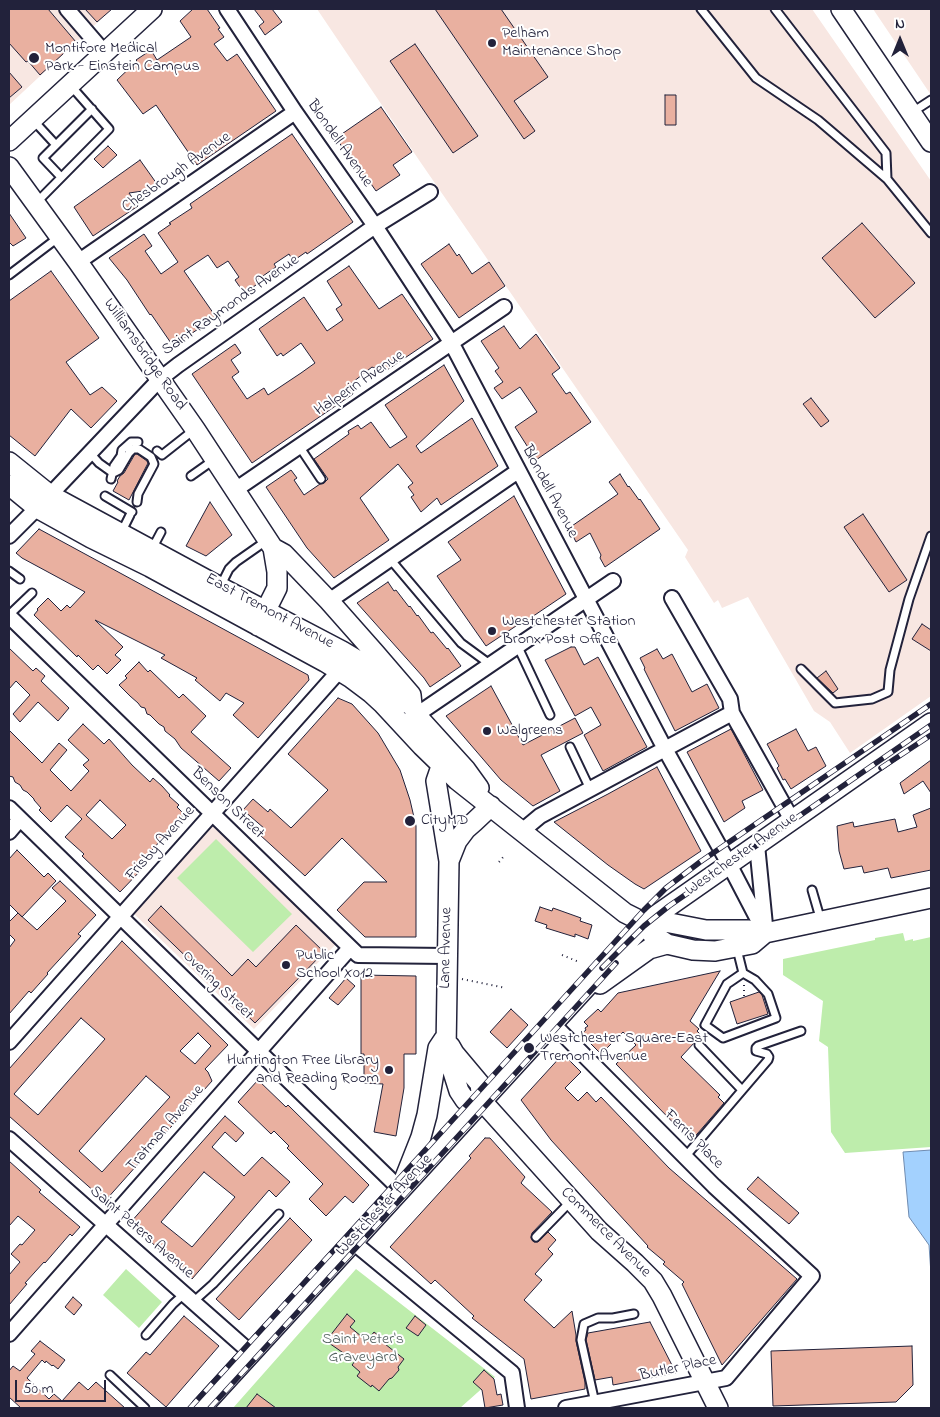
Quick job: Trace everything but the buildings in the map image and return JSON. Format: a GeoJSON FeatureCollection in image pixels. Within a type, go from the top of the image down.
{"type":"FeatureCollection","features":[{"type":"Feature","properties":{"kind":"main road"},"geometry":{"type":"LineString","coordinates":[[9,141],[152,9]]}},
{"type":"Feature","properties":{"kind":"main road"},"geometry":{"type":"LineString","coordinates":[[841,9],[931,142]]}},
{"type":"Feature","properties":{"kind":"main road","name":"Williamsbridge Road"},"geometry":{"type":"LineString","coordinates":[[9,167],[195,429],[270,544],[277,572],[277,588],[262,618]]}},
{"type":"Feature","properties":{"kind":"main road","name":"East Tremont Avenue"},"geometry":{"type":"LineString","coordinates":[[9,462],[44,502],[91,538],[262,618],[335,648],[362,663],[404,702],[410,715],[444,757],[458,780],[625,914],[645,923]]}},
{"type":"Feature","properties":{"kind":"main road","name":"East Tremont Avenue"},"geometry":{"type":"LineString","coordinates":[[9,485],[44,502],[120,533],[220,587],[371,693],[410,715]]}},
{"type":"Feature","properties":{"kind":"main road","name":"Williamsbridge Road"},"geometry":{"type":"LineString","coordinates":[[270,544],[284,554],[329,601],[410,696],[410,715]]}},
{"type":"Feature","properties":{"kind":"main road","name":"Westchester Avenue"},"geometry":{"type":"LineString","coordinates":[[201,1408],[645,923],[931,723]]}},
{"type":"Feature","properties":{"kind":"main road","name":"Lane Avenue"},"geometry":{"type":"LineString","coordinates":[[444,757],[436,782],[448,861],[447,976],[446,1036],[446,1050],[458,1091],[465,1100],[482,1101],[480,1084],[454,1053],[446,1036]]}},
{"type":"Feature","properties":{"kind":"main road","name":"Lane Avenue"},"geometry":{"type":"LineString","coordinates":[[448,861],[456,841],[490,806]]}},
{"type":"Feature","properties":{"kind":"main road"},"geometry":{"type":"LineString","coordinates":[[765,933],[752,944],[715,951],[693,950],[666,944],[652,934],[645,923],[666,922],[706,930],[749,930],[765,933],[931,898]]}},
{"type":"Feature","properties":{"kind":"main road","name":"Westchester Avenue"},"geometry":{"type":"LineString","coordinates":[[570,1005],[649,949],[666,944]]}},
{"type":"Feature","properties":{"kind":"main road"},"geometry":{"type":"LineString","coordinates":[[401,1190],[427,1115],[438,1048],[446,1036]]}},
{"type":"Feature","properties":{"kind":"main road"},"geometry":{"type":"LineString","coordinates":[[472,1076],[487,1076],[510,1070]]}},
{"type":"Feature","properties":{"kind":"main road","name":"Commerce Avenue"},"geometry":{"type":"LineString","coordinates":[[482,1101],[599,1231],[653,1281],[718,1408]]}},
{"type":"Feature","properties":{"kind":"street"},"geometry":{"type":"LineString","coordinates":[[67,9],[104,52]]}},
{"type":"Feature","properties":{"kind":"street","name":"Blondell Avenue"},"geometry":{"type":"LineString","coordinates":[[226,9],[451,342],[665,749],[765,933]]}},
{"type":"Feature","properties":{"kind":"street","name":"Chesbrough Avenue"},"geometry":{"type":"LineString","coordinates":[[78,262],[295,112]]}},
{"type":"Feature","properties":{"kind":"street","name":"Saint Raymonds Avenue"},"geometry":{"type":"LineString","coordinates":[[9,536],[44,502],[160,379],[374,226],[430,192]]}},
{"type":"Feature","properties":{"kind":"street","name":"Halperin Avenue"},"geometry":{"type":"LineString","coordinates":[[235,490],[504,307]]}},
{"type":"Feature","properties":{"kind":"street"},"geometry":{"type":"LineString","coordinates":[[329,601],[518,471]]}},
{"type":"Feature","properties":{"kind":"street"},"geometry":{"type":"LineString","coordinates":[[410,715],[491,665],[613,581]]}},
{"type":"Feature","properties":{"kind":"street"},"geometry":{"type":"LineString","coordinates":[[672,598],[730,699],[732,714],[792,820]]}},
{"type":"Feature","properties":{"kind":"street","name":"Benson Street"},"geometry":{"type":"LineString","coordinates":[[9,615],[358,955],[447,956]]}},
{"type":"Feature","properties":{"kind":"street","name":"Frisby Avenue"},"geometry":{"type":"LineString","coordinates":[[9,1042],[339,671]]}},
{"type":"Feature","properties":{"kind":"street"},"geometry":{"type":"LineString","coordinates":[[522,831],[540,816],[732,714]]}},
{"type":"Feature","properties":{"kind":"street","name":"Overing Street"},"geometry":{"type":"LineString","coordinates":[[9,808],[401,1190]]}},
{"type":"Feature","properties":{"kind":"street"},"geometry":{"type":"LineString","coordinates":[[9,832],[20,819]]}},
{"type":"Feature","properties":{"kind":"street"},"geometry":{"type":"LineString","coordinates":[[757,845],[765,933]]}},
{"type":"Feature","properties":{"kind":"street","name":"Tratman Avenue"},"geometry":{"type":"LineString","coordinates":[[9,1334],[350,948]]}},
{"type":"Feature","properties":{"kind":"street","name":"Ferris Place"},"geometry":{"type":"LineString","coordinates":[[553,1024],[714,1186],[812,1276]]}},
{"type":"Feature","properties":{"kind":"street","name":"Saint Peters Avenue"},"geometry":{"type":"LineString","coordinates":[[9,1139],[251,1353]]}},
{"type":"Feature","properties":{"kind":"street"},"geometry":{"type":"LineString","coordinates":[[353,1242],[512,1373],[517,1408]]}},
{"type":"Feature","properties":{"kind":"street","name":"Butler Place"},"geometry":{"type":"LineString","coordinates":[[566,1408],[726,1378],[812,1276]]}},
{"type":"Feature","properties":{"kind":"lane"},"geometry":{"type":"LineString","coordinates":[[701,9],[756,78],[818,120],[887,179],[931,234]]}},
{"type":"Feature","properties":{"kind":"lane"},"geometry":{"type":"LineString","coordinates":[[776,9],[886,152],[887,179]]}},
{"type":"Feature","properties":{"kind":"lane"},"geometry":{"type":"LineString","coordinates":[[35,203],[73,166],[82,150],[109,129],[70,85]]}},
{"type":"Feature","properties":{"kind":"lane"},"geometry":{"type":"LineString","coordinates":[[911,113],[931,100]]}},
{"type":"Feature","properties":{"kind":"lane"},"geometry":{"type":"LineString","coordinates":[[61,177],[44,158],[69,138],[92,109]]}},
{"type":"Feature","properties":{"kind":"lane"},"geometry":{"type":"LineString","coordinates":[[32,120],[57,148]]}},
{"type":"Feature","properties":{"kind":"lane"},"geometry":{"type":"LineString","coordinates":[[67,160],[73,166]]}},
{"type":"Feature","properties":{"kind":"lane"},"geometry":{"type":"LineString","coordinates":[[9,275],[60,237]]}},
{"type":"Feature","properties":{"kind":"lane"},"geometry":{"type":"LineString","coordinates":[[159,453],[195,429]]}},
{"type":"Feature","properties":{"kind":"lane"},"geometry":{"type":"LineString","coordinates":[[112,476],[114,466],[121,456],[122,450],[130,442],[138,442]]}},
{"type":"Feature","properties":{"kind":"lane"},"geometry":{"type":"LineString","coordinates":[[299,446],[321,478]]}},
{"type":"Feature","properties":{"kind":"lane"},"geometry":{"type":"LineString","coordinates":[[112,476],[119,470],[128,453],[133,449],[139,449],[151,456],[154,464],[138,494],[137,502]]}},
{"type":"Feature","properties":{"kind":"lane"},"geometry":{"type":"LineString","coordinates":[[90,454],[112,476]]}},
{"type":"Feature","properties":{"kind":"lane"},"geometry":{"type":"LineString","coordinates":[[191,476],[215,459]]}},
{"type":"Feature","properties":{"kind":"lane"},"geometry":{"type":"LineString","coordinates":[[105,496],[131,513],[120,533]]}},
{"type":"Feature","properties":{"kind":"lane"},"geometry":{"type":"LineString","coordinates":[[152,550],[161,532]]}},
{"type":"Feature","properties":{"kind":"lane"},"geometry":{"type":"LineString","coordinates":[[801,669],[834,703],[872,699],[888,692],[890,670],[909,599],[931,536]]}},
{"type":"Feature","properties":{"kind":"lane"},"geometry":{"type":"LineString","coordinates":[[220,587],[229,569],[236,562],[270,544]]}},
{"type":"Feature","properties":{"kind":"lane"},"geometry":{"type":"LineString","coordinates":[[390,560],[461,643],[491,665]]}},
{"type":"Feature","properties":{"kind":"lane"},"geometry":{"type":"LineString","coordinates":[[9,571],[20,579]]}},
{"type":"Feature","properties":{"kind":"lane"},"geometry":{"type":"LineString","coordinates":[[9,615],[32,593]]}},
{"type":"Feature","properties":{"kind":"lane"},"geometry":{"type":"LineString","coordinates":[[518,647],[550,715]]}},
{"type":"Feature","properties":{"kind":"lane"},"geometry":{"type":"LineString","coordinates":[[570,747],[590,789]]}},
{"type":"Feature","properties":{"kind":"lane"},"geometry":{"type":"LineString","coordinates":[[812,890],[821,922]]}},
{"type":"Feature","properties":{"kind":"lane"},"geometry":{"type":"LineString","coordinates":[[737,947],[743,973],[755,980],[768,994],[776,1018],[723,1038],[704,1026],[727,984],[743,973]]}},
{"type":"Feature","properties":{"kind":"lane"},"geometry":{"type":"LineString","coordinates":[[685,1157],[768,1060],[767,1054],[756,1050],[756,1048],[801,1031]]}},
{"type":"Feature","properties":{"kind":"lane"},"geometry":{"type":"LineString","coordinates":[[699,1045],[742,1090]]}},
{"type":"Feature","properties":{"kind":"lane"},"geometry":{"type":"LineString","coordinates":[[536,1237],[572,1201]]}},
{"type":"Feature","properties":{"kind":"lane"},"geometry":{"type":"LineString","coordinates":[[146,1335],[173,1304],[189,1298],[213,1284],[279,1214]]}},
{"type":"Feature","properties":{"kind":"lane"},"geometry":{"type":"LineString","coordinates":[[595,1403],[581,1340],[584,1324],[598,1318],[613,1318],[634,1314]]}},
{"type":"Feature","properties":{"kind":"lane"},"geometry":{"type":"LineString","coordinates":[[110,1375],[145,1408]]}},
{"type":"Feature","properties":{"kind":"path"},"geometry":{"type":"LineString","coordinates":[[500,862],[505,854]]}},
{"type":"Feature","properties":{"kind":"path"},"geometry":{"type":"LineString","coordinates":[[562,955],[579,962]]}},
{"type":"Feature","properties":{"kind":"path"},"geometry":{"type":"LineString","coordinates":[[447,976],[506,988]]}},
{"type":"Feature","properties":{"kind":"shaded area","name":"Montifore Medical Park - Einstein Campus"},"geometry":{"type":"Polygon","coordinates":[[[9,9],[112,9],[9,105],[9,9]]]}},
{"type":"Feature","properties":{"kind":"shaded area"},"geometry":{"type":"Polygon","coordinates":[[[317,9],[812,9],[931,181],[931,696],[850,753],[830,722],[814,711],[748,597],[722,608],[718,600],[714,603],[685,557],[688,550],[317,9]]]}},
{"type":"Feature","properties":{"kind":"shaded area"},"geometry":{"type":"Polygon","coordinates":[[[873,9],[931,9],[931,95],[873,9]]]}},
{"type":"Feature","properties":{"kind":"shaded area"},"geometry":{"type":"Polygon","coordinates":[[[213,826],[336,944],[254,1029],[131,911],[213,826]]]}},
{"type":"Feature","properties":{"kind":"green space"},"geometry":{"type":"Polygon","coordinates":[[[216,839],[292,914],[253,952],[177,878],[216,839]]]}},
{"type":"Feature","properties":{"kind":"green space"},"geometry":{"type":"Polygon","coordinates":[[[903,933],[905,941],[931,937],[931,1147],[845,1153],[831,1132],[828,1047],[819,1041],[823,1001],[783,975],[783,959],[903,933]]]}},
{"type":"Feature","properties":{"kind":"green space"},"geometry":{"type":"Polygon","coordinates":[[[126,1269],[162,1302],[139,1328],[103,1295],[126,1269]]]}},
{"type":"Feature","properties":{"kind":"green space","name":"Saint Peter's Graveyard"},"geometry":{"type":"Polygon","coordinates":[[[356,1269],[495,1377],[460,1408],[233,1408],[356,1269]]]}},
{"type":"Feature","properties":{"kind":"water"},"geometry":{"type":"Polygon","coordinates":[[[931,1150],[931,1274],[929,1245],[909,1217],[903,1152],[931,1150]]]}},
{"type":"Feature","properties":{"kind":"railway"},"geometry":{"type":"LineString","coordinates":[[190,1408],[666,888],[700,862],[931,704]]}},
{"type":"Feature","properties":{"kind":"railway"},"geometry":{"type":"LineString","coordinates":[[602,968],[644,926],[669,906],[931,725]]}},
{"type":"Feature","properties":{"kind":"railway"},"geometry":{"type":"LineString","coordinates":[[881,768],[931,735]]}},
{"type":"Feature","properties":{"kind":"railway"},"geometry":{"type":"LineString","coordinates":[[210,1408],[616,963]]}},
{"type":"Feature","properties":{"kind":"place","name":"Pelham Maintenance Shop"},"geometry":{"type":"Point","coordinates":[492,43]}},
{"type":"Feature","properties":{"kind":"place","name":"Montifore Medical Park - Einstein Campus"},"geometry":{"type":"Point","coordinates":[34,58]}},
{"type":"Feature","properties":{"kind":"place","name":"Westchester Station Bronx Post Office"},"geometry":{"type":"Point","coordinates":[492,631]}},
{"type":"Feature","properties":{"kind":"place","name":"Walgreens"},"geometry":{"type":"Point","coordinates":[487,731]}},
{"type":"Feature","properties":{"kind":"place","name":"CityMD"},"geometry":{"type":"Point","coordinates":[410,821]}},
{"type":"Feature","properties":{"kind":"place","name":"Public School X012"},"geometry":{"type":"Point","coordinates":[286,965]}},
{"type":"Feature","properties":{"kind":"place","name":"Westchester Square–East Tremont Avenue"},"geometry":{"type":"Point","coordinates":[529,1048]}},
{"type":"Feature","properties":{"kind":"place","name":"Huntington Free Library and Reading Room"},"geometry":{"type":"Point","coordinates":[389,1070]}}]}
